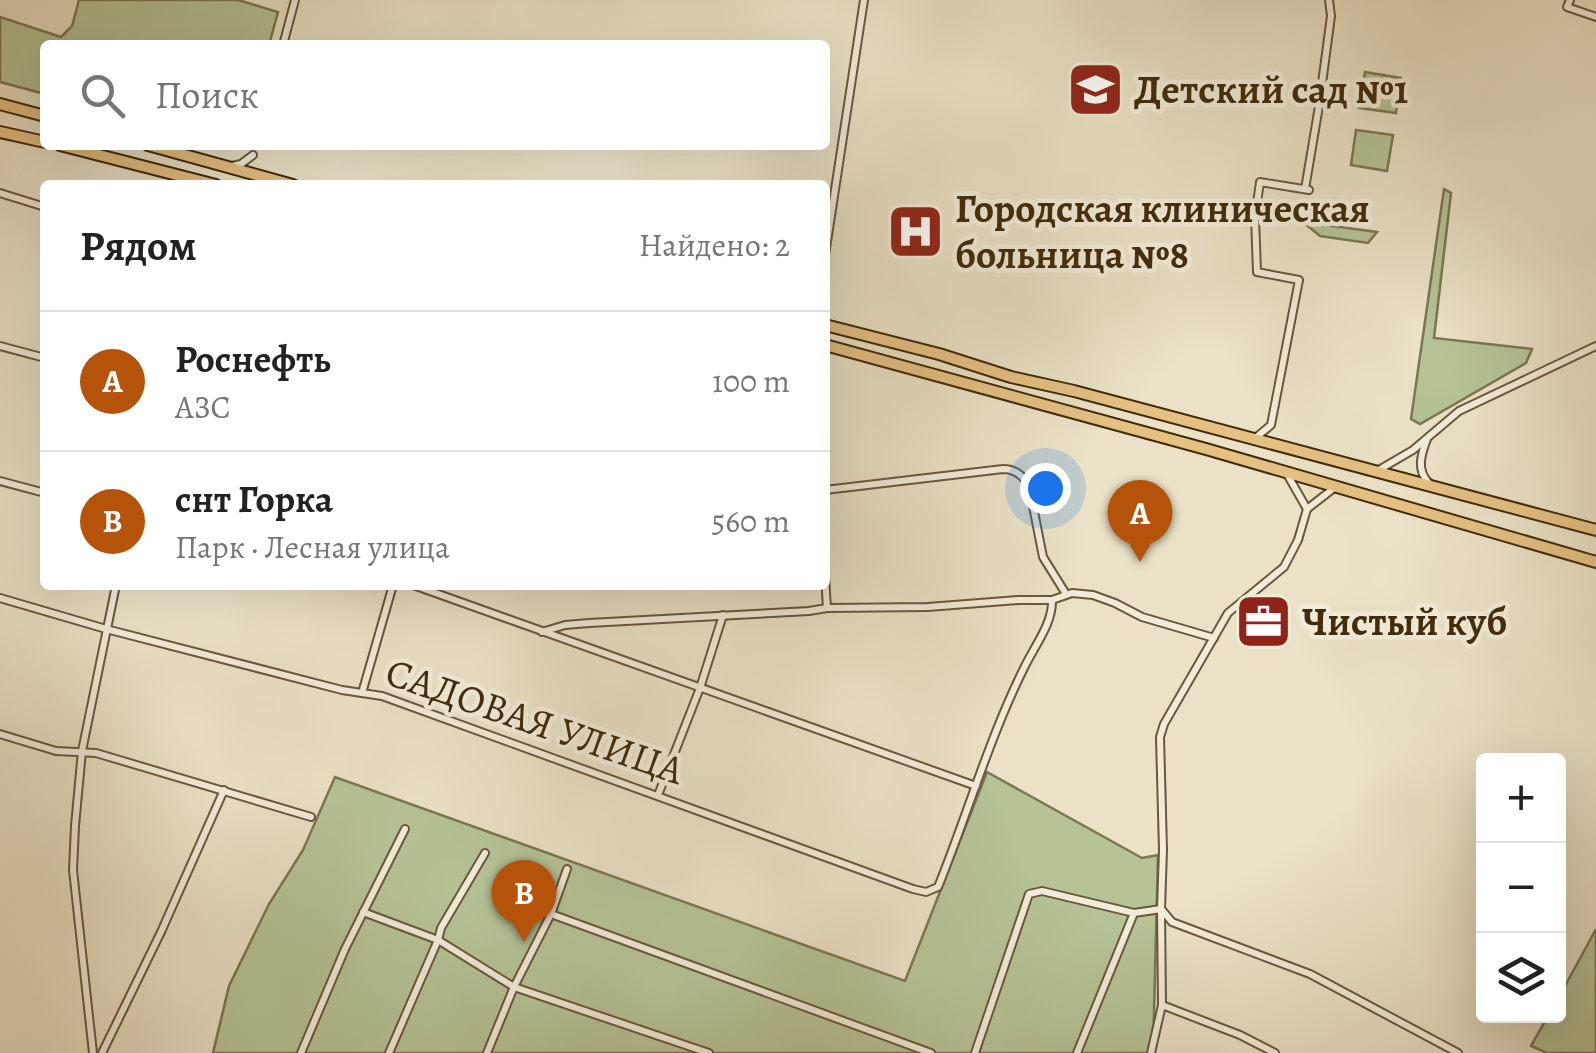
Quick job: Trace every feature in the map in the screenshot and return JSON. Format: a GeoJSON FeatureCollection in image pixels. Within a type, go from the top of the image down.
{"type":"FeatureCollection","features":[{"type":"Feature","properties":{"kind":"main road"},"geometry":{"type":"LineString","coordinates":[[0,104],[40,115]]}},
{"type":"Feature","properties":{"kind":"main road"},"geometry":{"type":"LineString","coordinates":[[0,132],[40,141]]}},
{"type":"Feature","properties":{"kind":"main road"},"geometry":{"type":"LineString","coordinates":[[80,150],[196,180]]}},
{"type":"Feature","properties":{"kind":"main road"},"geometry":{"type":"LineString","coordinates":[[166,150],[275,180]]}},
{"type":"Feature","properties":{"kind":"main road"},"geometry":{"type":"LineString","coordinates":[[830,327],[1596,532]]}},
{"type":"Feature","properties":{"kind":"main road"},"geometry":{"type":"LineString","coordinates":[[830,346],[1596,562]]}},
{"type":"Feature","properties":{"kind":"street"},"geometry":{"type":"LineString","coordinates":[[284,40],[295,0]]}},
{"type":"Feature","properties":{"kind":"street"},"geometry":{"type":"LineString","coordinates":[[830,222],[864,0]]}},
{"type":"Feature","properties":{"kind":"street"},"geometry":{"type":"LineString","coordinates":[[1286,448],[1271,425],[1299,280],[1257,272],[1255,218],[1260,182],[1307,190],[1332,8],[1329,0]]}},
{"type":"Feature","properties":{"kind":"street"},"geometry":{"type":"LineString","coordinates":[[1570,0],[1567,7],[1596,17]]}},
{"type":"Feature","properties":{"kind":"street"},"geometry":{"type":"LineString","coordinates":[[254,150],[257,167],[268,178]]}},
{"type":"Feature","properties":{"kind":"street"},"geometry":{"type":"LineString","coordinates":[[226,167],[241,164],[253,155]]}},
{"type":"Feature","properties":{"kind":"street"},"geometry":{"type":"LineString","coordinates":[[0,194],[40,205]]}},
{"type":"Feature","properties":{"kind":"street"},"geometry":{"type":"LineString","coordinates":[[0,346],[40,357]]}},
{"type":"Feature","properties":{"kind":"street"},"geometry":{"type":"LineString","coordinates":[[1376,472],[1396,462],[1459,411],[1596,346]]}},
{"type":"Feature","properties":{"kind":"street"},"geometry":{"type":"LineString","coordinates":[[1253,440],[1271,425]]}},
{"type":"Feature","properties":{"kind":"street"},"geometry":{"type":"LineString","coordinates":[[1428,438],[1420,457],[1421,470],[1434,488]]}},
{"type":"Feature","properties":{"kind":"street"},"geometry":{"type":"LineString","coordinates":[[830,489],[1003,469],[1017,472],[1027,481],[1032,494],[1043,557],[1066,594]]}},
{"type":"Feature","properties":{"kind":"street"},"geometry":{"type":"LineString","coordinates":[[1288,474],[1307,509]]}},
{"type":"Feature","properties":{"kind":"street"},"geometry":{"type":"LineString","coordinates":[[0,481],[40,493]]}},
{"type":"Feature","properties":{"kind":"street"},"geometry":{"type":"LineString","coordinates":[[1151,1053],[1162,1005],[1160,737],[1164,724],[1228,613],[1284,566],[1298,540],[1307,509],[1336,486]]}},
{"type":"Feature","properties":{"kind":"street"},"geometry":{"type":"LineString","coordinates":[[93,1053],[73,870],[82,751],[115,590]]}},
{"type":"Feature","properties":{"kind":"street"},"geometry":{"type":"LineString","coordinates":[[362,693],[392,590]]}},
{"type":"Feature","properties":{"kind":"street"},"geometry":{"type":"LineString","coordinates":[[428,590],[976,786]]}},
{"type":"Feature","properties":{"kind":"street"},"geometry":{"type":"LineString","coordinates":[[826,590],[827,608]]}},
{"type":"Feature","properties":{"kind":"street"},"geometry":{"type":"LineString","coordinates":[[542,632],[588,622],[1040,601],[1076,592],[1214,638]]}},
{"type":"Feature","properties":{"kind":"street","name":"САДОВАЯ УЛИЦА"},"geometry":{"type":"LineString","coordinates":[[0,598],[106,630],[391,699],[926,892],[938,887],[984,759],[1050,616],[1052,600]]}},
{"type":"Feature","properties":{"kind":"street"},"geometry":{"type":"LineString","coordinates":[[658,795],[700,688],[723,615]]}},
{"type":"Feature","properties":{"kind":"street"},"geometry":{"type":"LineString","coordinates":[[0,734],[56,750],[102,754],[311,816]]}},
{"type":"Feature","properties":{"kind":"street"},"geometry":{"type":"LineString","coordinates":[[102,1053],[224,790]]}},
{"type":"Feature","properties":{"kind":"street"},"geometry":{"type":"LineString","coordinates":[[301,1053],[363,912],[405,829]]}},
{"type":"Feature","properties":{"kind":"street"},"geometry":{"type":"LineString","coordinates":[[388,1053],[441,928],[485,853]]}},
{"type":"Feature","properties":{"kind":"street"},"geometry":{"type":"LineString","coordinates":[[487,1053],[514,988],[552,914],[567,869]]}},
{"type":"Feature","properties":{"kind":"street"},"geometry":{"type":"LineString","coordinates":[[975,1053],[1029,894],[1042,891],[1134,913],[1161,909]]}},
{"type":"Feature","properties":{"kind":"street"},"geometry":{"type":"LineString","coordinates":[[1161,909],[1172,922],[1310,974],[1458,1053]]}},
{"type":"Feature","properties":{"kind":"street"},"geometry":{"type":"LineString","coordinates":[[363,912],[438,940],[514,988],[709,1053]]}},
{"type":"Feature","properties":{"kind":"street"},"geometry":{"type":"LineString","coordinates":[[1077,1053],[1134,913]]}},
{"type":"Feature","properties":{"kind":"street"},"geometry":{"type":"LineString","coordinates":[[552,914],[931,1053]]}},
{"type":"Feature","properties":{"kind":"street"},"geometry":{"type":"LineString","coordinates":[[1162,1005],[1275,1053]]}},
{"type":"Feature","properties":{"kind":"green space"},"geometry":{"type":"Polygon","coordinates":[[[79,0],[238,0],[278,12],[270,40],[40,40],[40,93],[0,82],[0,17],[61,37],[72,26],[79,0]]]}},
{"type":"Feature","properties":{"kind":"green space"},"geometry":{"type":"Polygon","coordinates":[[[1365,72],[1401,78],[1396,113],[1359,108],[1365,72]]]}},
{"type":"Feature","properties":{"kind":"green space"},"geometry":{"type":"Polygon","coordinates":[[[1356,130],[1393,135],[1387,171],[1351,165],[1356,130]]]}},
{"type":"Feature","properties":{"kind":"green space"},"geometry":{"type":"Polygon","coordinates":[[[1444,189],[1451,193],[1434,338],[1532,349],[1526,363],[1420,424],[1411,419],[1444,189]]]}},
{"type":"Feature","properties":{"kind":"green space"},"geometry":{"type":"Polygon","coordinates":[[[1303,222],[1377,232],[1368,243],[1320,236],[1303,222]]]}},
{"type":"Feature","properties":{"kind":"green space"},"geometry":{"type":"Polygon","coordinates":[[[987,772],[1142,858],[1158,855],[1153,1053],[213,1053],[229,986],[269,904],[303,850],[335,777],[905,981],[987,772]]]}},
{"type":"Feature","properties":{"kind":"green space"},"geometry":{"type":"Polygon","coordinates":[[[1596,929],[1596,1053],[1547,1053],[1531,1046],[1544,1023],[1566,1023],[1566,984],[1596,929]]]}},
{"type":"Feature","properties":{"kind":"place","name":"Детский сад №1"},"geometry":{"type":"Point","coordinates":[1095,89]}},
{"type":"Feature","properties":{"kind":"place","name":"Городская клиническая больница №8"},"geometry":{"type":"Point","coordinates":[916,231]}},
{"type":"Feature","properties":{"kind":"place","name":"Роснефть"},"geometry":{"type":"Point","coordinates":[1140,562]}},
{"type":"Feature","properties":{"kind":"place","name":"Чистый куб"},"geometry":{"type":"Point","coordinates":[1263,621]}},
{"type":"Feature","properties":{"kind":"place","name":"снт Горка"},"geometry":{"type":"Point","coordinates":[524,942]}}]}
